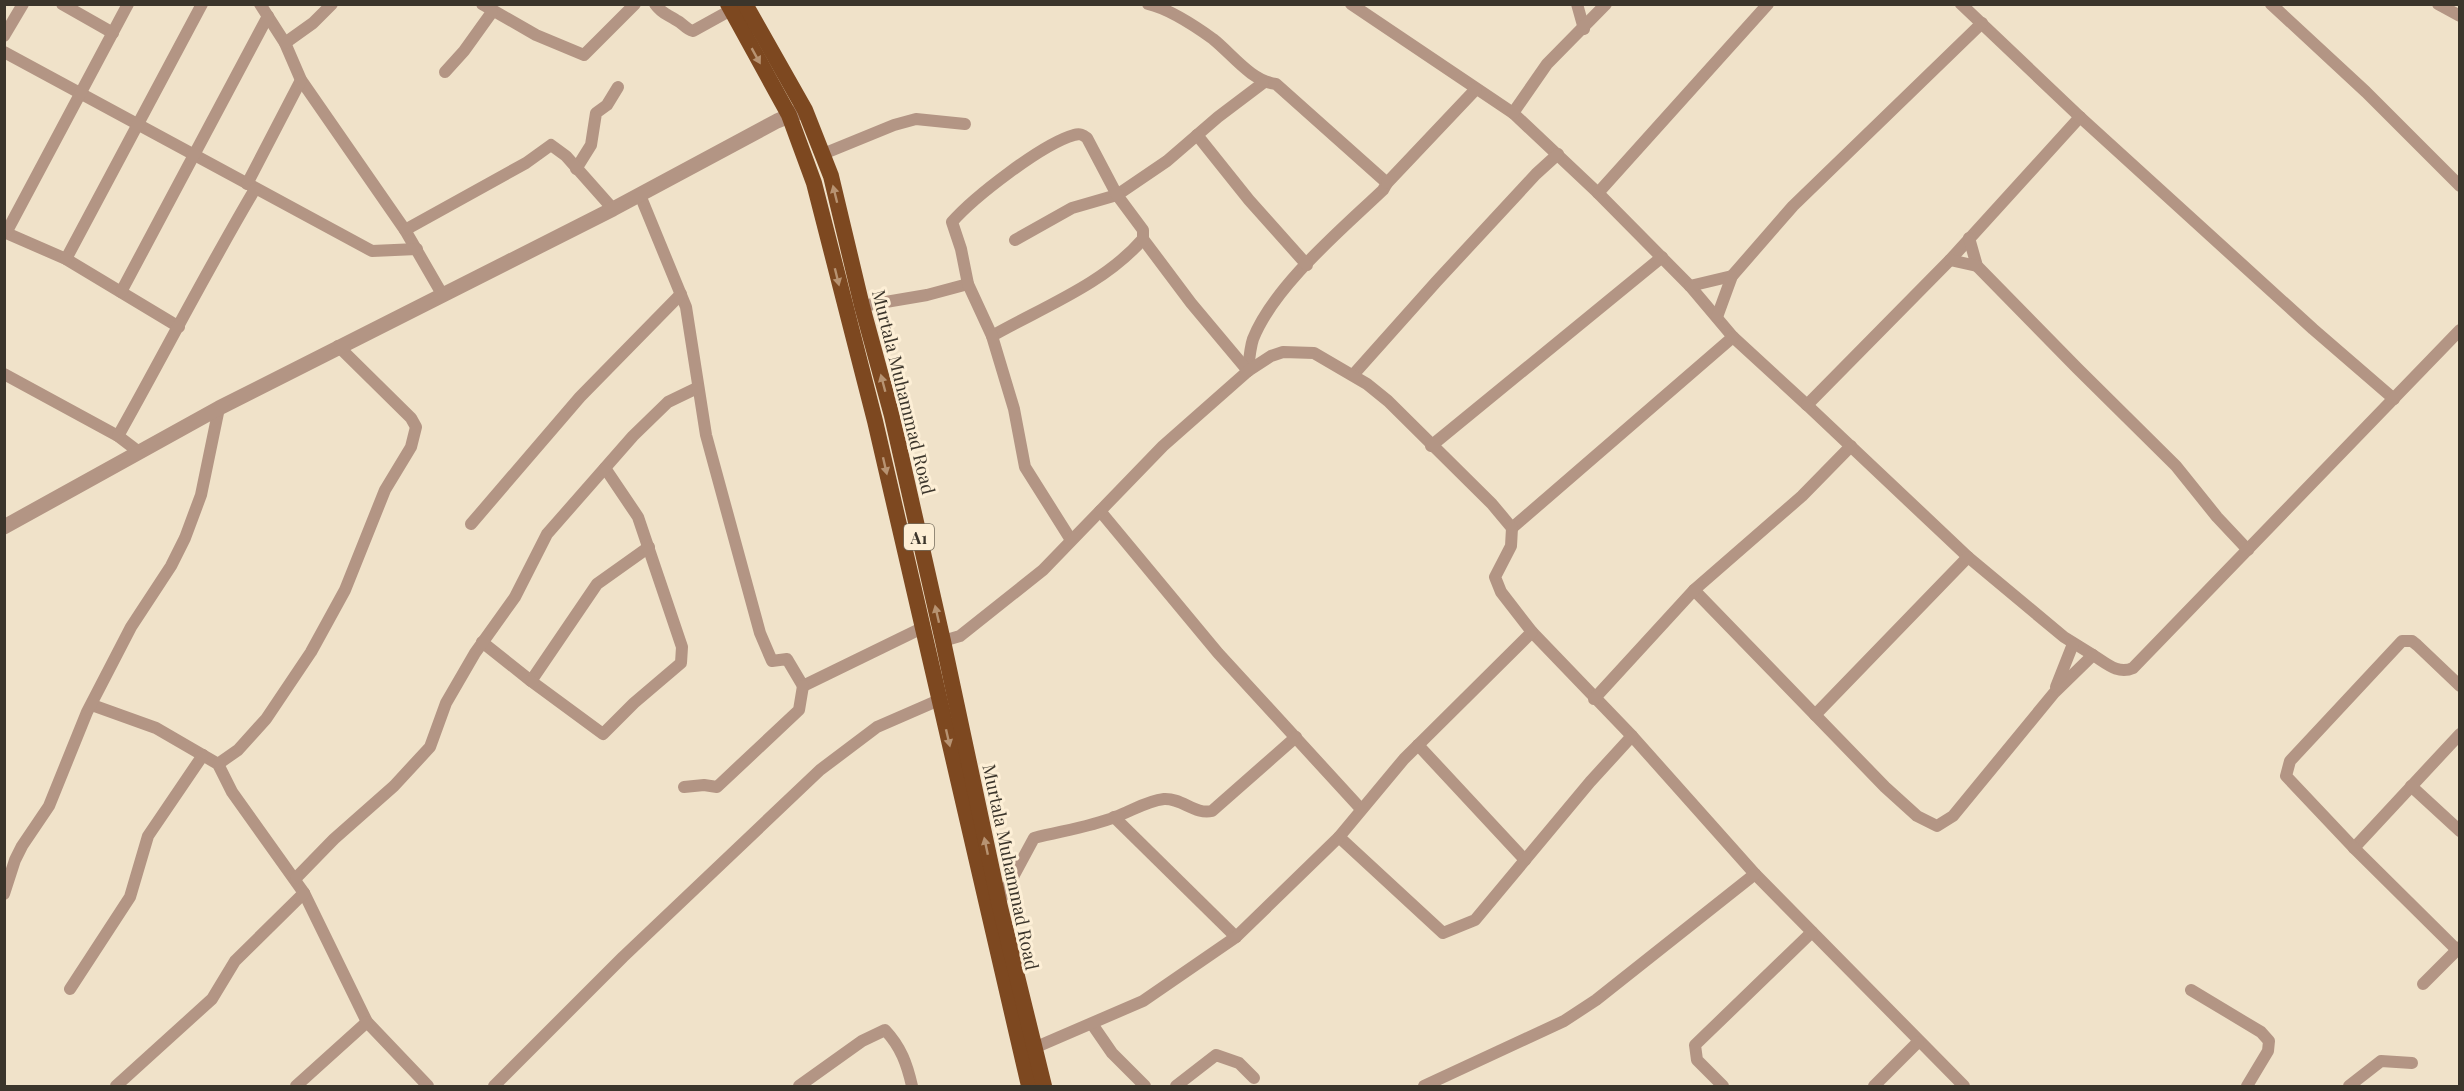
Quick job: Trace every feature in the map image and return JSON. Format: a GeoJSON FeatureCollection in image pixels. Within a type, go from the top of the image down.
{"type":"FeatureCollection","features":[{"type":"Feature","properties":{"kind":"highway","name":"Murtala Muhammad Road"},"geometry":{"type":"LineString","coordinates":[[734,6],[823,154],[831,177],[862,306],[892,416],[943,641],[999,903],[1029,1086]]}},
{"type":"Feature","properties":{"kind":"highway","name":"Murtala Muhammad Road"},"geometry":{"type":"LineString","coordinates":[[797,113],[874,421],[939,700],[1016,1005],[1034,1048],[1044,1086]]}},
{"type":"Feature","properties":{"kind":"highway"},"geometry":{"type":"LineString","coordinates":[[874,421],[892,416]]}},
{"type":"Feature","properties":{"kind":"highway"},"geometry":{"type":"LineString","coordinates":[[905,551],[922,547]]}},
{"type":"Feature","properties":{"kind":"street"},"geometry":{"type":"LineString","coordinates":[[4,36],[23,4]]}},
{"type":"Feature","properties":{"kind":"street"},"geometry":{"type":"LineString","coordinates":[[62,4],[113,33]]}},
{"type":"Feature","properties":{"kind":"street"},"geometry":{"type":"LineString","coordinates":[[128,4],[5,233],[66,259],[179,327]]}},
{"type":"Feature","properties":{"kind":"street"},"geometry":{"type":"LineString","coordinates":[[66,259],[202,4]]}},
{"type":"Feature","properties":{"kind":"street"},"geometry":{"type":"LineString","coordinates":[[260,4],[285,43],[301,80],[405,230],[442,294]]}},
{"type":"Feature","properties":{"kind":"street"},"geometry":{"type":"LineString","coordinates":[[285,43],[313,23],[332,4]]}},
{"type":"Feature","properties":{"kind":"street"},"geometry":{"type":"LineString","coordinates":[[482,4],[492,12],[536,35],[584,55],[635,4]]}},
{"type":"Feature","properties":{"kind":"street"},"geometry":{"type":"LineString","coordinates":[[655,4],[663,14],[676,19],[687,30],[693,31],[734,6]]}},
{"type":"Feature","properties":{"kind":"street"},"geometry":{"type":"LineString","coordinates":[[1148,4],[1160,7],[1211,38],[1263,82],[1276,84],[1387,183]]}},
{"type":"Feature","properties":{"kind":"street"},"geometry":{"type":"LineString","coordinates":[[1351,4],[1513,113],[1662,257],[1690,286],[1733,338],[1968,557],[2073,644],[2118,670],[2126,671],[2133,668],[2460,330]]}},
{"type":"Feature","properties":{"kind":"street"},"geometry":{"type":"LineString","coordinates":[[1577,4],[1584,29]]}},
{"type":"Feature","properties":{"kind":"street"},"geometry":{"type":"LineString","coordinates":[[1513,113],[1547,64],[1584,29],[1606,4]]}},
{"type":"Feature","properties":{"kind":"street"},"geometry":{"type":"LineString","coordinates":[[1598,193],[1768,4]]}},
{"type":"Feature","properties":{"kind":"street"},"geometry":{"type":"LineString","coordinates":[[1961,4],[2080,117],[2313,329],[2394,399]]}},
{"type":"Feature","properties":{"kind":"street"},"geometry":{"type":"LineString","coordinates":[[2271,4],[2366,92],[2460,186]]}},
{"type":"Feature","properties":{"kind":"street"},"geometry":{"type":"LineString","coordinates":[[2438,4],[2460,16]]}},
{"type":"Feature","properties":{"kind":"street"},"geometry":{"type":"LineString","coordinates":[[445,72],[464,51],[492,12]]}},
{"type":"Feature","properties":{"kind":"street"},"geometry":{"type":"LineString","coordinates":[[121,292],[268,16]]}},
{"type":"Feature","properties":{"kind":"street"},"geometry":{"type":"LineString","coordinates":[[1717,317],[1732,276],[1793,206],[1982,23]]}},
{"type":"Feature","properties":{"kind":"street"},"geometry":{"type":"LineString","coordinates":[[4,52],[372,251],[417,249]]}},
{"type":"Feature","properties":{"kind":"street"},"geometry":{"type":"LineString","coordinates":[[118,436],[179,327],[251,187],[301,80]]}},
{"type":"Feature","properties":{"kind":"street"},"geometry":{"type":"LineString","coordinates":[[1014,240],[1072,208],[1118,195],[1167,161],[1263,82]]}},
{"type":"Feature","properties":{"kind":"street"},"geometry":{"type":"LineString","coordinates":[[576,169],[591,145],[596,113],[607,105],[618,87]]}},
{"type":"Feature","properties":{"kind":"street"},"geometry":{"type":"LineString","coordinates":[[1248,371],[1253,340],[1273,303],[1307,265],[1383,190],[1476,89]]}},
{"type":"Feature","properties":{"kind":"street"},"geometry":{"type":"LineString","coordinates":[[4,527],[219,408],[613,209],[797,113]]}},
{"type":"Feature","properties":{"kind":"street"},"geometry":{"type":"LineString","coordinates":[[1807,405],[1950,260],[2080,117]]}},
{"type":"Feature","properties":{"kind":"street"},"geometry":{"type":"LineString","coordinates":[[823,154],[894,125],[916,119],[965,124]]}},
{"type":"Feature","properties":{"kind":"street"},"geometry":{"type":"LineString","coordinates":[[1071,540],[1025,467],[1014,409],[992,336],[968,284],[961,249],[952,222],[977,197],[1048,146],[1081,134],[1087,138],[1118,195],[1143,230],[1143,238],[1191,303],[1248,371]]}},
{"type":"Feature","properties":{"kind":"street"},"geometry":{"type":"LineString","coordinates":[[1197,135],[1249,200],[1307,265]]}},
{"type":"Feature","properties":{"kind":"street"},"geometry":{"type":"LineString","coordinates":[[405,230],[526,163],[551,145],[566,156],[613,209]]}},
{"type":"Feature","properties":{"kind":"street"},"geometry":{"type":"LineString","coordinates":[[1353,375],[1536,174],[1558,154]]}},
{"type":"Feature","properties":{"kind":"street"},"geometry":{"type":"LineString","coordinates":[[640,195],[686,307],[706,435],[760,633],[772,661],[787,659],[803,686],[799,710],[717,787],[704,785],[684,787]]}},
{"type":"Feature","properties":{"kind":"street"},"geometry":{"type":"LineString","coordinates":[[992,336],[1077,290],[1127,257],[1143,238]]}},
{"type":"Feature","properties":{"kind":"street"},"geometry":{"type":"LineString","coordinates":[[1969,238],[1977,266],[2176,466],[2217,517],[2248,550]]}},
{"type":"Feature","properties":{"kind":"street"},"geometry":{"type":"LineString","coordinates":[[1431,446],[1662,257]]}},
{"type":"Feature","properties":{"kind":"street"},"geometry":{"type":"LineString","coordinates":[[1950,260],[1977,266]]}},
{"type":"Feature","properties":{"kind":"street"},"geometry":{"type":"LineString","coordinates":[[1690,286],[1732,276]]}},
{"type":"Feature","properties":{"kind":"street"},"geometry":{"type":"LineString","coordinates":[[862,306],[927,295],[968,284]]}},
{"type":"Feature","properties":{"kind":"street"},"geometry":{"type":"LineString","coordinates":[[471,524],[580,396],[681,294]]}},
{"type":"Feature","properties":{"kind":"street"},"geometry":{"type":"LineString","coordinates":[[1733,338],[1512,528],[1510,546],[1495,577],[1501,592],[1532,632],[1632,736],[1755,874],[1918,1042],[1964,1086]]}},
{"type":"Feature","properties":{"kind":"street"},"geometry":{"type":"LineString","coordinates":[[218,764],[238,750],[266,719],[311,652],[345,591],[385,490],[411,447],[416,428],[411,418],[338,346]]}},
{"type":"Feature","properties":{"kind":"street"},"geometry":{"type":"LineString","coordinates":[[943,641],[960,636],[1034,577],[1163,446],[1248,371],[1271,356],[1283,352],[1314,353],[1368,384],[1492,504],[1512,528]]}},
{"type":"Feature","properties":{"kind":"street"},"geometry":{"type":"LineString","coordinates":[[4,374],[118,436],[140,452]]}},
{"type":"Feature","properties":{"kind":"street"},"geometry":{"type":"LineString","coordinates":[[296,878],[334,839],[394,786],[430,747],[446,703],[482,642],[515,597],[547,534],[633,436],[668,402],[697,388]]}},
{"type":"Feature","properties":{"kind":"street"},"geometry":{"type":"LineString","coordinates":[[4,894],[15,860],[49,806],[92,705],[131,627],[171,566],[185,538],[201,495],[219,408]]}},
{"type":"Feature","properties":{"kind":"street"},"geometry":{"type":"LineString","coordinates":[[1594,699],[1694,590],[1802,495],[1851,446]]}},
{"type":"Feature","properties":{"kind":"street"},"geometry":{"type":"LineString","coordinates":[[482,642],[603,734],[634,703],[681,663],[682,647],[638,517],[605,468]]}},
{"type":"Feature","properties":{"kind":"street"},"geometry":{"type":"LineString","coordinates":[[1100,511],[1218,653],[1361,809]]}},
{"type":"Feature","properties":{"kind":"street"},"geometry":{"type":"LineString","coordinates":[[531,681],[597,584],[649,547]]}},
{"type":"Feature","properties":{"kind":"street"},"geometry":{"type":"LineString","coordinates":[[1815,715],[1968,557]]}},
{"type":"Feature","properties":{"kind":"street"},"geometry":{"type":"LineString","coordinates":[[1694,590],[1917,816],[1937,826],[1953,816],[1973,795],[2054,693],[2093,656]]}},
{"type":"Feature","properties":{"kind":"street"},"geometry":{"type":"LineString","coordinates":[[803,686],[922,628]]}},
{"type":"Feature","properties":{"kind":"street"},"geometry":{"type":"LineString","coordinates":[[1034,1048],[1143,1000],[1236,937],[1339,837],[1418,745],[1532,632]]}},
{"type":"Feature","properties":{"kind":"street"},"geometry":{"type":"LineString","coordinates":[[2423,984],[2458,949],[2354,848],[2286,776],[2290,761],[2402,641],[2412,641],[2460,687]]}},
{"type":"Feature","properties":{"kind":"street"},"geometry":{"type":"LineString","coordinates":[[2054,693],[2073,644]]}},
{"type":"Feature","properties":{"kind":"street"},"geometry":{"type":"LineString","coordinates":[[494,1086],[623,957],[820,770],[877,727],[939,700]]}},
{"type":"Feature","properties":{"kind":"street"},"geometry":{"type":"LineString","coordinates":[[92,705],[156,728],[218,764],[232,792],[296,878],[367,1022],[428,1086]]}},
{"type":"Feature","properties":{"kind":"street"},"geometry":{"type":"LineString","coordinates":[[2354,848],[2460,734]]}},
{"type":"Feature","properties":{"kind":"street"},"geometry":{"type":"LineString","coordinates":[[1339,837],[1443,933],[1475,920],[1632,736]]}},
{"type":"Feature","properties":{"kind":"street"},"geometry":{"type":"LineString","coordinates":[[999,903],[1034,838],[1114,817],[1146,803],[1163,800],[1176,799],[1204,813],[1212,811],[1296,737]]}},
{"type":"Feature","properties":{"kind":"street"},"geometry":{"type":"LineString","coordinates":[[1418,745],[1525,860]]}},
{"type":"Feature","properties":{"kind":"street"},"geometry":{"type":"LineString","coordinates":[[70,989],[130,897],[148,836],[203,755]]}},
{"type":"Feature","properties":{"kind":"street"},"geometry":{"type":"LineString","coordinates":[[2411,786],[2460,831]]}},
{"type":"Feature","properties":{"kind":"street"},"geometry":{"type":"LineString","coordinates":[[1114,817],[1236,937]]}},
{"type":"Feature","properties":{"kind":"street"},"geometry":{"type":"LineString","coordinates":[[1424,1086],[1443,1083],[1564,1021],[1596,1000],[1755,874]]}},
{"type":"Feature","properties":{"kind":"street"},"geometry":{"type":"LineString","coordinates":[[116,1086],[212,999],[235,960],[304,892]]}},
{"type":"Feature","properties":{"kind":"street"},"geometry":{"type":"LineString","coordinates":[[1723,1086],[1697,1060],[1695,1045],[1812,932]]}},
{"type":"Feature","properties":{"kind":"street"},"geometry":{"type":"LineString","coordinates":[[2191,990],[2261,1032],[2269,1041],[2268,1051],[2247,1086]]}},
{"type":"Feature","properties":{"kind":"street"},"geometry":{"type":"LineString","coordinates":[[296,1086],[367,1022]]}},
{"type":"Feature","properties":{"kind":"street"},"geometry":{"type":"LineString","coordinates":[[1092,1024],[1112,1053],[1145,1086]]}},
{"type":"Feature","properties":{"kind":"street"},"geometry":{"type":"LineString","coordinates":[[799,1086],[862,1041],[885,1030],[897,1042],[907,1064],[912,1086]]}},
{"type":"Feature","properties":{"kind":"street"},"geometry":{"type":"LineString","coordinates":[[1874,1086],[1918,1042]]}},
{"type":"Feature","properties":{"kind":"street"},"geometry":{"type":"LineString","coordinates":[[1176,1086],[1216,1055],[1239,1063],[1254,1078]]}},
{"type":"Feature","properties":{"kind":"street"},"geometry":{"type":"LineString","coordinates":[[2349,1086],[2381,1061],[2412,1063]]}}]}
